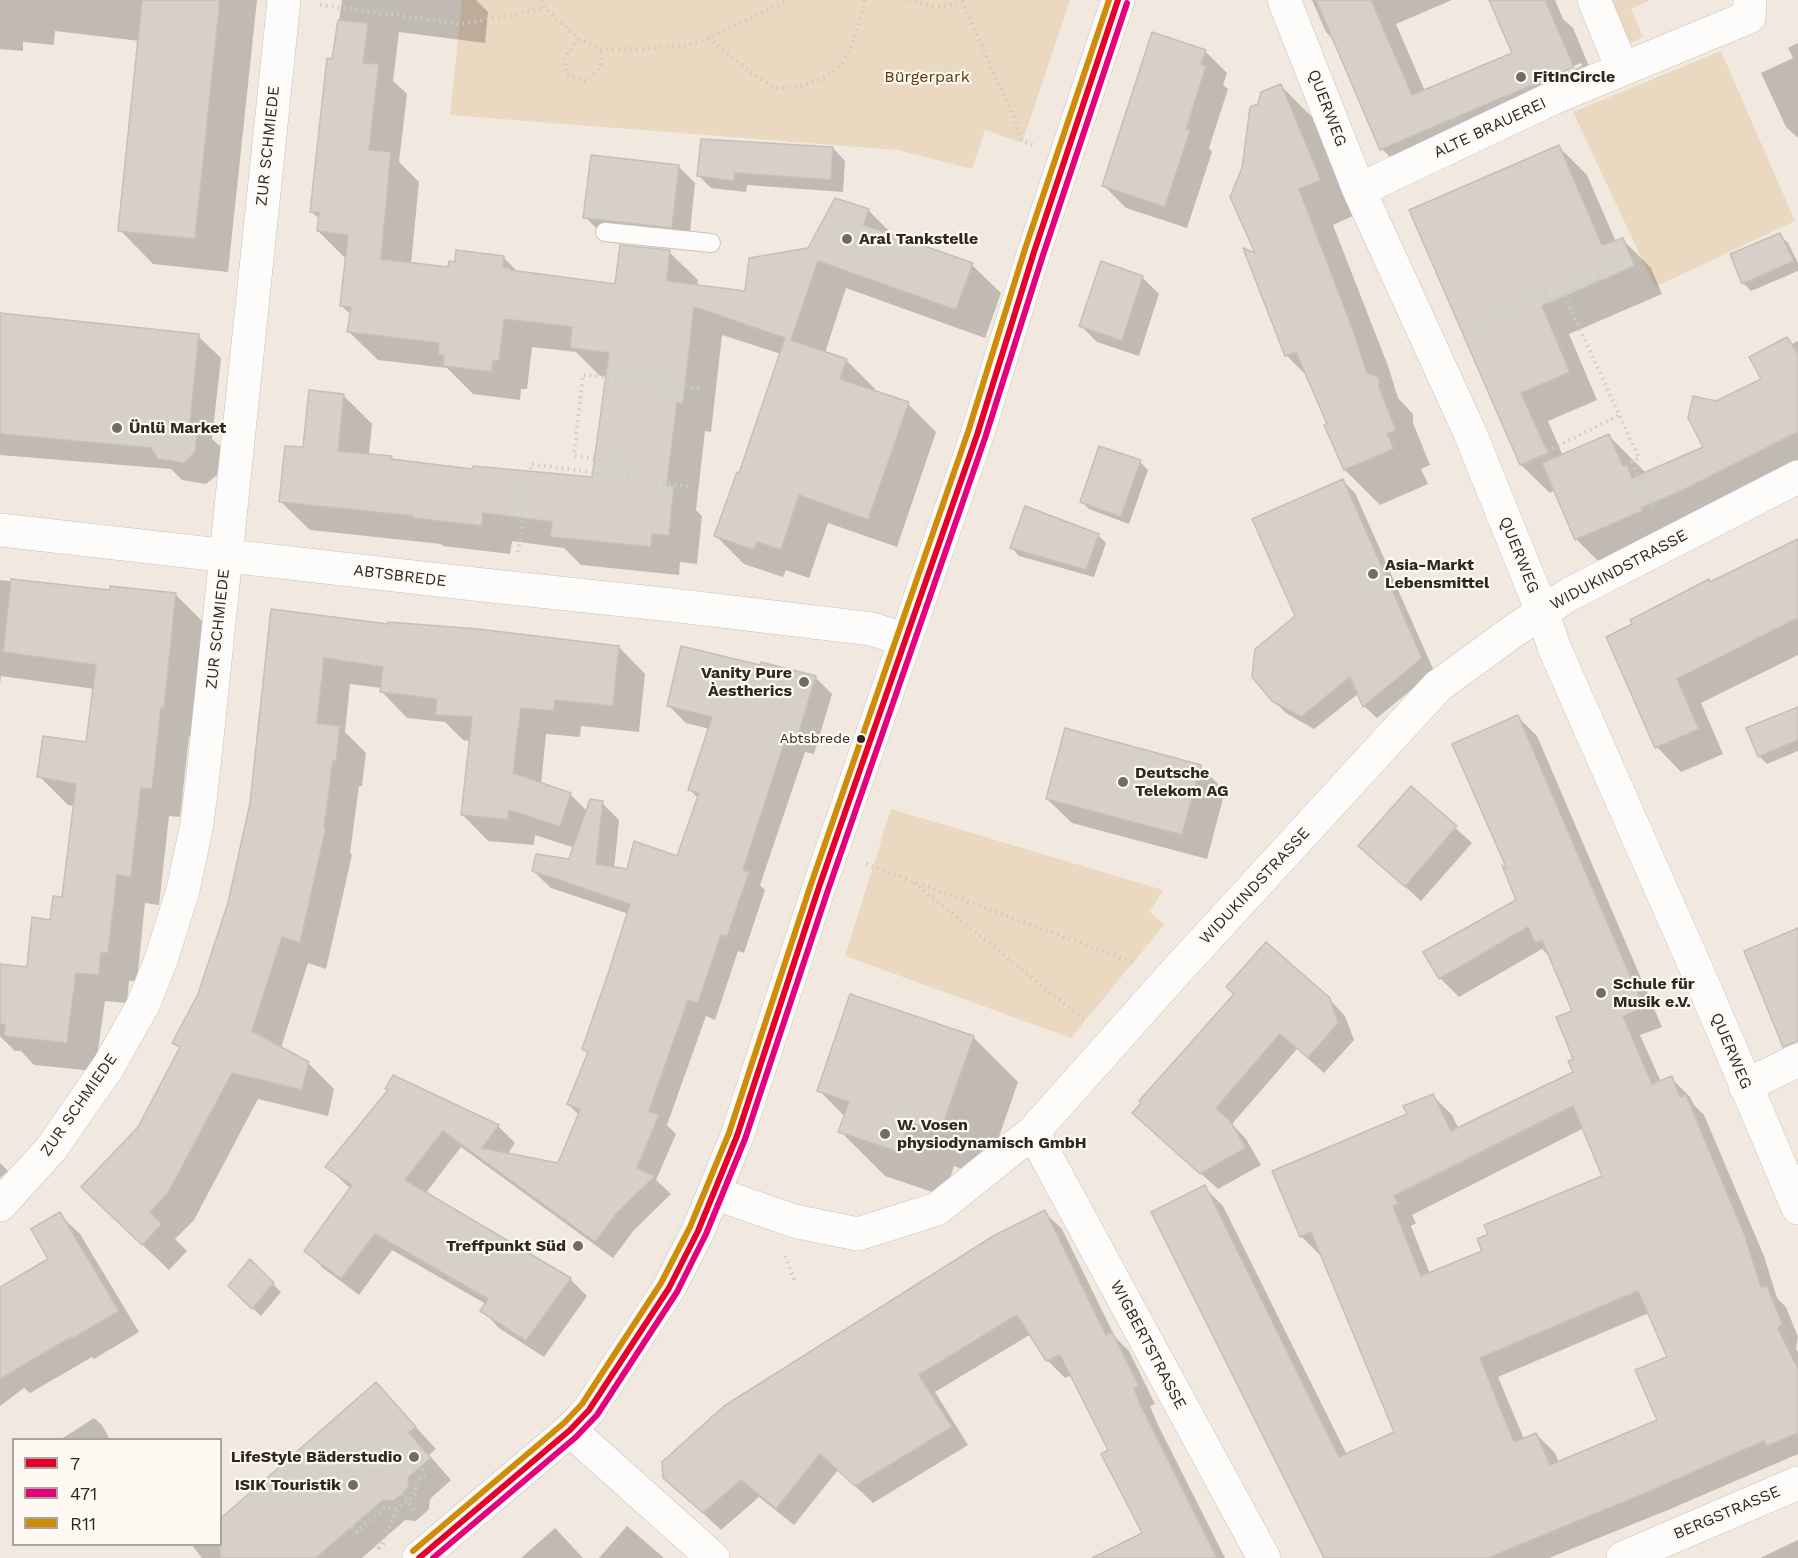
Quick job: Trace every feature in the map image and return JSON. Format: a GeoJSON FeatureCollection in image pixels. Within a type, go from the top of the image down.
{"type":"FeatureCollection","features":[{"type":"Feature","properties":{"kind":"street","name":"ZUR SCHMIEDE"},"geometry":{"type":"LineString","coordinates":[[0,1205],[51,1149],[108,1067],[143,1005],[161,960],[183,890],[197,824],[284,0]]}},
{"type":"Feature","properties":{"kind":"street"},"geometry":{"type":"LineString","coordinates":[[419,1558],[570,1430],[589,1410],[660,1303],[698,1231],[737,1136],[976,435],[1118,0]]}},
{"type":"Feature","properties":{"kind":"street","name":"QUERWEG"},"geometry":{"type":"LineString","coordinates":[[1284,0],[1359,190],[1470,433],[1542,611],[1554,647],[1706,991],[1798,1208]]}},
{"type":"Feature","properties":{"kind":"street"},"geometry":{"type":"LineString","coordinates":[[1594,0],[1622,69]]}},
{"type":"Feature","properties":{"kind":"street","name":"ALTE BRAUEREI"},"geometry":{"type":"LineString","coordinates":[[1359,190],[1553,98],[1749,17],[1750,0]]}},
{"type":"Feature","properties":{"kind":"street","name":"WIDUKINDSTRASSE"},"geometry":{"type":"LineString","coordinates":[[714,1193],[794,1221],[858,1234],[938,1209],[1033,1132],[1171,977],[1438,686],[1542,611],[1570,594],[1798,477]]}},
{"type":"Feature","properties":{"kind":"street","name":"ABTSBREDE"},"geometry":{"type":"LineString","coordinates":[[0,530],[872,629],[905,640]]}},
{"type":"Feature","properties":{"kind":"street"},"geometry":{"type":"LineString","coordinates":[[1745,1086],[1798,1060]]}},
{"type":"Feature","properties":{"kind":"street","name":"WIGBERTSTRASSE"},"geometry":{"type":"LineString","coordinates":[[1033,1132],[1264,1558]]}},
{"type":"Feature","properties":{"kind":"street"},"geometry":{"type":"LineString","coordinates":[[570,1430],[713,1558]]}},
{"type":"Feature","properties":{"kind":"street","name":"BERGSTRASSE"},"geometry":{"type":"LineString","coordinates":[[1623,1558],[1798,1483]]}},
{"type":"Feature","properties":{"kind":"lane"},"geometry":{"type":"LineString","coordinates":[[605,232],[711,243]]}},
{"type":"Feature","properties":{"kind":"path"},"geometry":{"type":"LineString","coordinates":[[284,0],[462,24],[545,8]]}},
{"type":"Feature","properties":{"kind":"path"},"geometry":{"type":"LineString","coordinates":[[542,0],[545,8],[579,39],[601,49],[650,49],[688,45],[709,38],[789,0]]}},
{"type":"Feature","properties":{"kind":"path"},"geometry":{"type":"LineString","coordinates":[[709,38],[770,85],[789,89],[820,81],[837,71],[850,50],[865,0]]}},
{"type":"Feature","properties":{"kind":"path"},"geometry":{"type":"LineString","coordinates":[[909,0],[932,7],[950,6],[963,1],[1012,112],[1022,141],[1067,157]]}},
{"type":"Feature","properties":{"kind":"path"},"geometry":{"type":"LineString","coordinates":[[579,39],[564,57],[567,75],[586,81],[601,67],[601,49]]}},
{"type":"Feature","properties":{"kind":"path"},"geometry":{"type":"LineString","coordinates":[[1456,333],[1545,292],[1549,301],[1598,279],[1597,276],[1624,264],[1614,241]]}},
{"type":"Feature","properties":{"kind":"path"},"geometry":{"type":"LineString","coordinates":[[1564,294],[1639,458],[1632,462],[1669,543]]}},
{"type":"Feature","properties":{"kind":"path"},"geometry":{"type":"LineString","coordinates":[[606,378],[608,365]]}},
{"type":"Feature","properties":{"kind":"path"},"geometry":{"type":"LineString","coordinates":[[626,477],[627,465],[574,455],[584,375],[699,388]]}},
{"type":"Feature","properties":{"kind":"path"},"geometry":{"type":"LineString","coordinates":[[1546,451],[1620,415]]}},
{"type":"Feature","properties":{"kind":"path"},"geometry":{"type":"LineString","coordinates":[[513,587],[531,464],[688,486]]}},
{"type":"Feature","properties":{"kind":"path"},"geometry":{"type":"LineString","coordinates":[[832,852],[1171,977]]}},
{"type":"Feature","properties":{"kind":"path"},"geometry":{"type":"LineString","coordinates":[[911,880],[1113,1042]]}},
{"type":"Feature","properties":{"kind":"path"},"geometry":{"type":"LineString","coordinates":[[288,1451],[292,1456]]}},
{"type":"Feature","properties":{"kind":"path"},"geometry":{"type":"LineString","coordinates":[[387,1541],[379,1548],[398,1509],[416,1492],[416,1482],[425,1474],[420,1467]]}},
{"type":"Feature","properties":{"kind":"path"},"geometry":{"type":"LineString","coordinates":[[402,1494],[416,1510],[410,1520]]}},
{"type":"Feature","properties":{"kind":"path"},"geometry":{"type":"LineString","coordinates":[[352,1527],[357,1532],[385,1508],[398,1509]]}},
{"type":"Feature","properties":{"kind":"green space","name":"Bürgerpark"},"geometry":{"type":"Polygon","coordinates":[[[462,0],[1070,0],[1022,143],[985,130],[972,169],[898,150],[450,115],[462,0]]]}},
{"type":"Feature","properties":{"kind":"green space"},"geometry":{"type":"Polygon","coordinates":[[[1608,0],[1651,0],[1631,9],[1643,37],[1626,45],[1608,0]]]}},
{"type":"Feature","properties":{"kind":"green space"},"geometry":{"type":"Polygon","coordinates":[[[1721,51],[1795,221],[1655,287],[1573,112],[1721,51]]]}},
{"type":"Feature","properties":{"kind":"green space"},"geometry":{"type":"Polygon","coordinates":[[[891,809],[1163,890],[1150,912],[1164,925],[1071,1038],[845,956],[891,809]]]}},
{"type":"Feature","properties":{"kind":"building"},"geometry":{"type":"Polygon","coordinates":[[[142,0],[220,0],[195,239],[118,231],[142,0]]]}},
{"type":"Feature","properties":{"kind":"building"},"geometry":{"type":"Polygon","coordinates":[[[1316,0],[1371,0],[1412,95],[1512,53],[1489,0],[1545,0],[1574,67],[1380,150],[1316,0]]]}},
{"type":"Feature","properties":{"kind":"building"},"geometry":{"type":"Polygon","coordinates":[[[338,20],[368,23],[363,63],[379,64],[369,150],[391,152],[381,259],[448,267],[449,261],[455,262],[456,250],[504,256],[503,267],[510,268],[510,270],[615,284],[620,245],[670,250],[667,281],[745,291],[749,258],[808,248],[835,198],[869,209],[864,225],[973,263],[956,310],[818,261],[791,340],[847,359],[840,379],[909,402],[868,520],[799,495],[781,550],[757,542],[754,550],[714,536],[737,472],[739,473],[785,338],[694,307],[683,404],[677,403],[667,485],[674,486],[669,536],[652,534],[651,547],[550,537],[552,522],[483,513],[482,526],[413,518],[413,516],[279,502],[285,446],[303,447],[309,390],[344,394],[338,451],[392,456],[391,459],[472,469],[473,466],[592,477],[609,353],[570,348],[572,327],[504,319],[499,361],[493,361],[492,372],[443,366],[444,356],[438,354],[439,343],[347,332],[351,307],[340,306],[348,235],[317,231],[319,213],[310,212],[327,58],[332,59],[338,20]]]}},
{"type":"Feature","properties":{"kind":"building"},"geometry":{"type":"Polygon","coordinates":[[[1152,32],[1206,50],[1201,64],[1206,66],[1186,130],[1191,128],[1165,207],[1102,186],[1152,32]]]}},
{"type":"Feature","properties":{"kind":"building"},"geometry":{"type":"Polygon","coordinates":[[[1281,84],[1321,180],[1299,189],[1367,373],[1379,377],[1379,387],[1396,430],[1387,434],[1394,449],[1344,470],[1296,352],[1285,356],[1243,248],[1255,253],[1230,197],[1242,168],[1250,107],[1258,104],[1261,92],[1281,84]]]}},
{"type":"Feature","properties":{"kind":"building"},"geometry":{"type":"Polygon","coordinates":[[[701,139],[833,147],[831,180],[735,173],[734,181],[697,176],[701,139]]]}},
{"type":"Feature","properties":{"kind":"building"},"geometry":{"type":"Polygon","coordinates":[[[1559,145],[1602,245],[1623,238],[1635,266],[1542,306],[1570,372],[1521,393],[1548,453],[1520,465],[1409,210],[1559,145]]]}},
{"type":"Feature","properties":{"kind":"building"},"geometry":{"type":"Polygon","coordinates":[[[591,155],[679,165],[672,228],[583,218],[591,155]]]}},
{"type":"Feature","properties":{"kind":"building"},"geometry":{"type":"Polygon","coordinates":[[[1780,233],[1794,261],[1742,284],[1730,254],[1780,233]]]}},
{"type":"Feature","properties":{"kind":"building"},"geometry":{"type":"Polygon","coordinates":[[[1101,261],[1143,276],[1122,341],[1079,326],[1101,261]]]}},
{"type":"Feature","properties":{"kind":"building"},"geometry":{"type":"Polygon","coordinates":[[[0,313],[199,334],[190,423],[199,423],[195,452],[184,463],[158,459],[151,448],[0,434],[0,313]]]}},
{"type":"Feature","properties":{"kind":"building"},"geometry":{"type":"Polygon","coordinates":[[[1787,337],[1798,354],[1798,432],[1681,491],[1641,508],[1642,511],[1575,540],[1542,463],[1609,434],[1623,466],[1627,465],[1632,478],[1703,447],[1688,418],[1693,396],[1716,401],[1761,379],[1749,357],[1787,337]]]}},
{"type":"Feature","properties":{"kind":"building"},"geometry":{"type":"Polygon","coordinates":[[[1099,446],[1141,460],[1121,517],[1080,502],[1099,446]]]}},
{"type":"Feature","properties":{"kind":"building"},"geometry":{"type":"Polygon","coordinates":[[[1343,479],[1422,658],[1363,707],[1350,677],[1301,717],[1272,701],[1252,677],[1255,649],[1295,616],[1252,519],[1343,479]]]}},
{"type":"Feature","properties":{"kind":"building"},"geometry":{"type":"Polygon","coordinates":[[[1025,506],[1099,534],[1086,570],[1010,548],[1025,506]]]}},
{"type":"Feature","properties":{"kind":"building"},"geometry":{"type":"Polygon","coordinates":[[[1798,539],[1798,618],[1677,679],[1699,729],[1655,748],[1606,637],[1632,624],[1630,620],[1709,579],[1710,582],[1798,539]]]}},
{"type":"Feature","properties":{"kind":"building"},"geometry":{"type":"Polygon","coordinates":[[[11,579],[110,590],[110,586],[176,593],[164,709],[161,708],[152,789],[141,788],[131,877],[117,875],[108,953],[101,953],[99,975],[76,973],[67,1043],[4,1036],[5,1025],[0,1024],[0,964],[27,967],[32,917],[50,920],[53,896],[62,897],[76,784],[37,777],[43,736],[86,742],[96,665],[3,652],[11,579]]]}},
{"type":"Feature","properties":{"kind":"building"},"geometry":{"type":"Polygon","coordinates":[[[271,609],[388,624],[388,622],[478,629],[619,646],[613,706],[555,700],[554,711],[521,708],[513,773],[571,793],[560,827],[509,810],[508,820],[461,815],[472,717],[435,715],[437,699],[380,692],[383,667],[324,658],[317,723],[340,726],[336,761],[333,761],[324,828],[326,828],[300,943],[282,937],[252,1031],[309,1062],[302,1090],[232,1073],[168,1193],[150,1212],[162,1224],[142,1245],[81,1187],[138,1127],[180,1047],[172,1043],[198,994],[228,903],[250,803],[271,609]]]}},
{"type":"Feature","properties":{"kind":"building"},"geometry":{"type":"Polygon","coordinates":[[[681,646],[816,676],[797,738],[787,735],[743,870],[749,872],[727,937],[721,935],[698,1003],[688,1000],[649,1111],[659,1115],[637,1168],[655,1176],[617,1213],[595,1242],[443,1131],[405,1180],[571,1278],[526,1341],[480,1311],[488,1299],[375,1234],[341,1279],[304,1251],[352,1185],[325,1167],[388,1090],[385,1089],[393,1075],[499,1125],[482,1148],[558,1163],[580,1110],[567,1104],[588,1052],[582,1049],[630,904],[532,871],[536,854],[569,859],[590,799],[603,801],[596,864],[627,869],[634,841],[677,856],[699,793],[688,790],[712,717],[667,706],[681,646]]]}},
{"type":"Feature","properties":{"kind":"building"},"geometry":{"type":"Polygon","coordinates":[[[1798,707],[1798,740],[1758,757],[1746,728],[1798,707]]]}},
{"type":"Feature","properties":{"kind":"building"},"geometry":{"type":"Polygon","coordinates":[[[1518,715],[1644,1008],[1623,1016],[1652,1084],[1672,1076],[1680,1097],[1686,1095],[1745,1236],[1761,1287],[1767,1286],[1782,1323],[1778,1329],[1798,1369],[1798,1433],[1767,1446],[1764,1441],[1488,1558],[1324,1558],[1151,1212],[1205,1185],[1339,1457],[1394,1432],[1311,1232],[1300,1237],[1272,1171],[1407,1114],[1403,1106],[1433,1094],[1451,1131],[1573,1072],[1568,1061],[1573,1059],[1556,1017],[1572,1011],[1542,940],[1535,943],[1528,927],[1439,979],[1423,952],[1516,900],[1502,865],[1507,869],[1452,744],[1518,715]],[[1573,1106],[1394,1196],[1398,1204],[1393,1206],[1421,1276],[1482,1251],[1477,1239],[1488,1234],[1484,1225],[1602,1176],[1573,1106]],[[1638,1291],[1480,1358],[1514,1442],[1536,1433],[1550,1465],[1657,1420],[1635,1370],[1667,1357],[1638,1291]]]}},
{"type":"Feature","properties":{"kind":"building","name":"Deutsche Telekom AG"},"geometry":{"type":"Polygon","coordinates":[[[1065,728],[1201,765],[1182,835],[1046,799],[1065,728]]]}},
{"type":"Feature","properties":{"kind":"building"},"geometry":{"type":"Polygon","coordinates":[[[1411,786],[1457,826],[1405,887],[1358,846],[1411,786]]]}},
{"type":"Feature","properties":{"kind":"building"},"geometry":{"type":"Polygon","coordinates":[[[1798,928],[1798,1041],[1783,1047],[1744,951],[1798,928]]]}},
{"type":"Feature","properties":{"kind":"building"},"geometry":{"type":"Polygon","coordinates":[[[1266,942],[1330,998],[1338,1023],[1308,1058],[1280,1034],[1216,1108],[1230,1121],[1246,1148],[1200,1174],[1132,1113],[1141,1103],[1139,1101],[1234,994],[1226,987],[1266,942]]]}},
{"type":"Feature","properties":{"kind":"building"},"geometry":{"type":"Polygon","coordinates":[[[850,994],[974,1036],[940,1133],[909,1122],[899,1152],[838,1132],[849,1102],[817,1091],[850,994]]]}},
{"type":"Feature","properties":{"kind":"building"},"geometry":{"type":"Polygon","coordinates":[[[1045,1210],[1106,1335],[1112,1332],[1139,1386],[1134,1388],[1140,1404],[1217,1558],[1092,1558],[1142,1533],[1101,1454],[1108,1450],[1060,1355],[1046,1361],[1017,1315],[919,1375],[952,1427],[855,1486],[820,1454],[776,1509],[741,1480],[703,1513],[663,1478],[662,1462],[724,1406],[995,1235],[1045,1210]]]}},
{"type":"Feature","properties":{"kind":"building"},"geometry":{"type":"Polygon","coordinates":[[[60,1212],[119,1311],[0,1379],[0,1287],[48,1259],[31,1229],[60,1212]]]}},
{"type":"Feature","properties":{"kind":"building"},"geometry":{"type":"Polygon","coordinates":[[[250,1259],[274,1283],[252,1309],[228,1286],[250,1259]]]}},
{"type":"Feature","properties":{"kind":"building"},"geometry":{"type":"Polygon","coordinates":[[[376,1382],[416,1427],[409,1433],[431,1458],[409,1477],[408,1488],[394,1501],[383,1500],[316,1558],[220,1558],[222,1517],[376,1382]]]}},
{"type":"Feature","properties":{"kind":"transit line","name":"R11"},"geometry":{"type":"LineString","coordinates":[[413,1551],[564,1423],[582,1404],[661,1283],[690,1227],[729,1133],[811,884],[968,432],[1025,249],[1109,0]]}},
{"type":"Feature","properties":{"kind":"transit line","name":"7"},"geometry":{"type":"LineString","coordinates":[[419,1558],[570,1430],[589,1410],[669,1288],[698,1231],[737,1136],[819,887],[977,435],[1034,252],[1118,0]]}},
{"type":"Feature","properties":{"kind":"transit line","name":"471"},"geometry":{"type":"LineString","coordinates":[[433,1558],[576,1437],[597,1415],[677,1292],[706,1234],[745,1139],[828,890],[985,438],[1127,3]]}},
{"type":"Feature","properties":{"kind":"place","name":"FitInCircle"},"geometry":{"type":"Point","coordinates":[1521,77]}},
{"type":"Feature","properties":{"kind":"place","name":"Aral Tankstelle"},"geometry":{"type":"Point","coordinates":[847,239]}},
{"type":"Feature","properties":{"kind":"place","name":"Ünlü Market"},"geometry":{"type":"Point","coordinates":[117,428]}},
{"type":"Feature","properties":{"kind":"place","name":"Asia-Markt Lebensmittel"},"geometry":{"type":"Point","coordinates":[1373,574]}},
{"type":"Feature","properties":{"kind":"place","name":"Vanity Pure Àestherics"},"geometry":{"type":"Point","coordinates":[804,682]}},
{"type":"Feature","properties":{"kind":"place","name":"Abtsbrede"},"geometry":{"type":"Point","coordinates":[861,739]}},
{"type":"Feature","properties":{"kind":"place","name":"Deutsche Telekom AG"},"geometry":{"type":"Point","coordinates":[1123,782]}},
{"type":"Feature","properties":{"kind":"place","name":"Schule für Musik e.V."},"geometry":{"type":"Point","coordinates":[1601,993]}},
{"type":"Feature","properties":{"kind":"place","name":"W. Vosen physiodynamisch GmbH"},"geometry":{"type":"Point","coordinates":[885,1134]}},
{"type":"Feature","properties":{"kind":"place","name":"Treffpunkt Süd"},"geometry":{"type":"Point","coordinates":[578,1246]}},
{"type":"Feature","properties":{"kind":"place","name":"LifeStyle Bäderstudio"},"geometry":{"type":"Point","coordinates":[414,1457]}},
{"type":"Feature","properties":{"kind":"place","name":"ISIK Touristik"},"geometry":{"type":"Point","coordinates":[353,1485]}}]}
